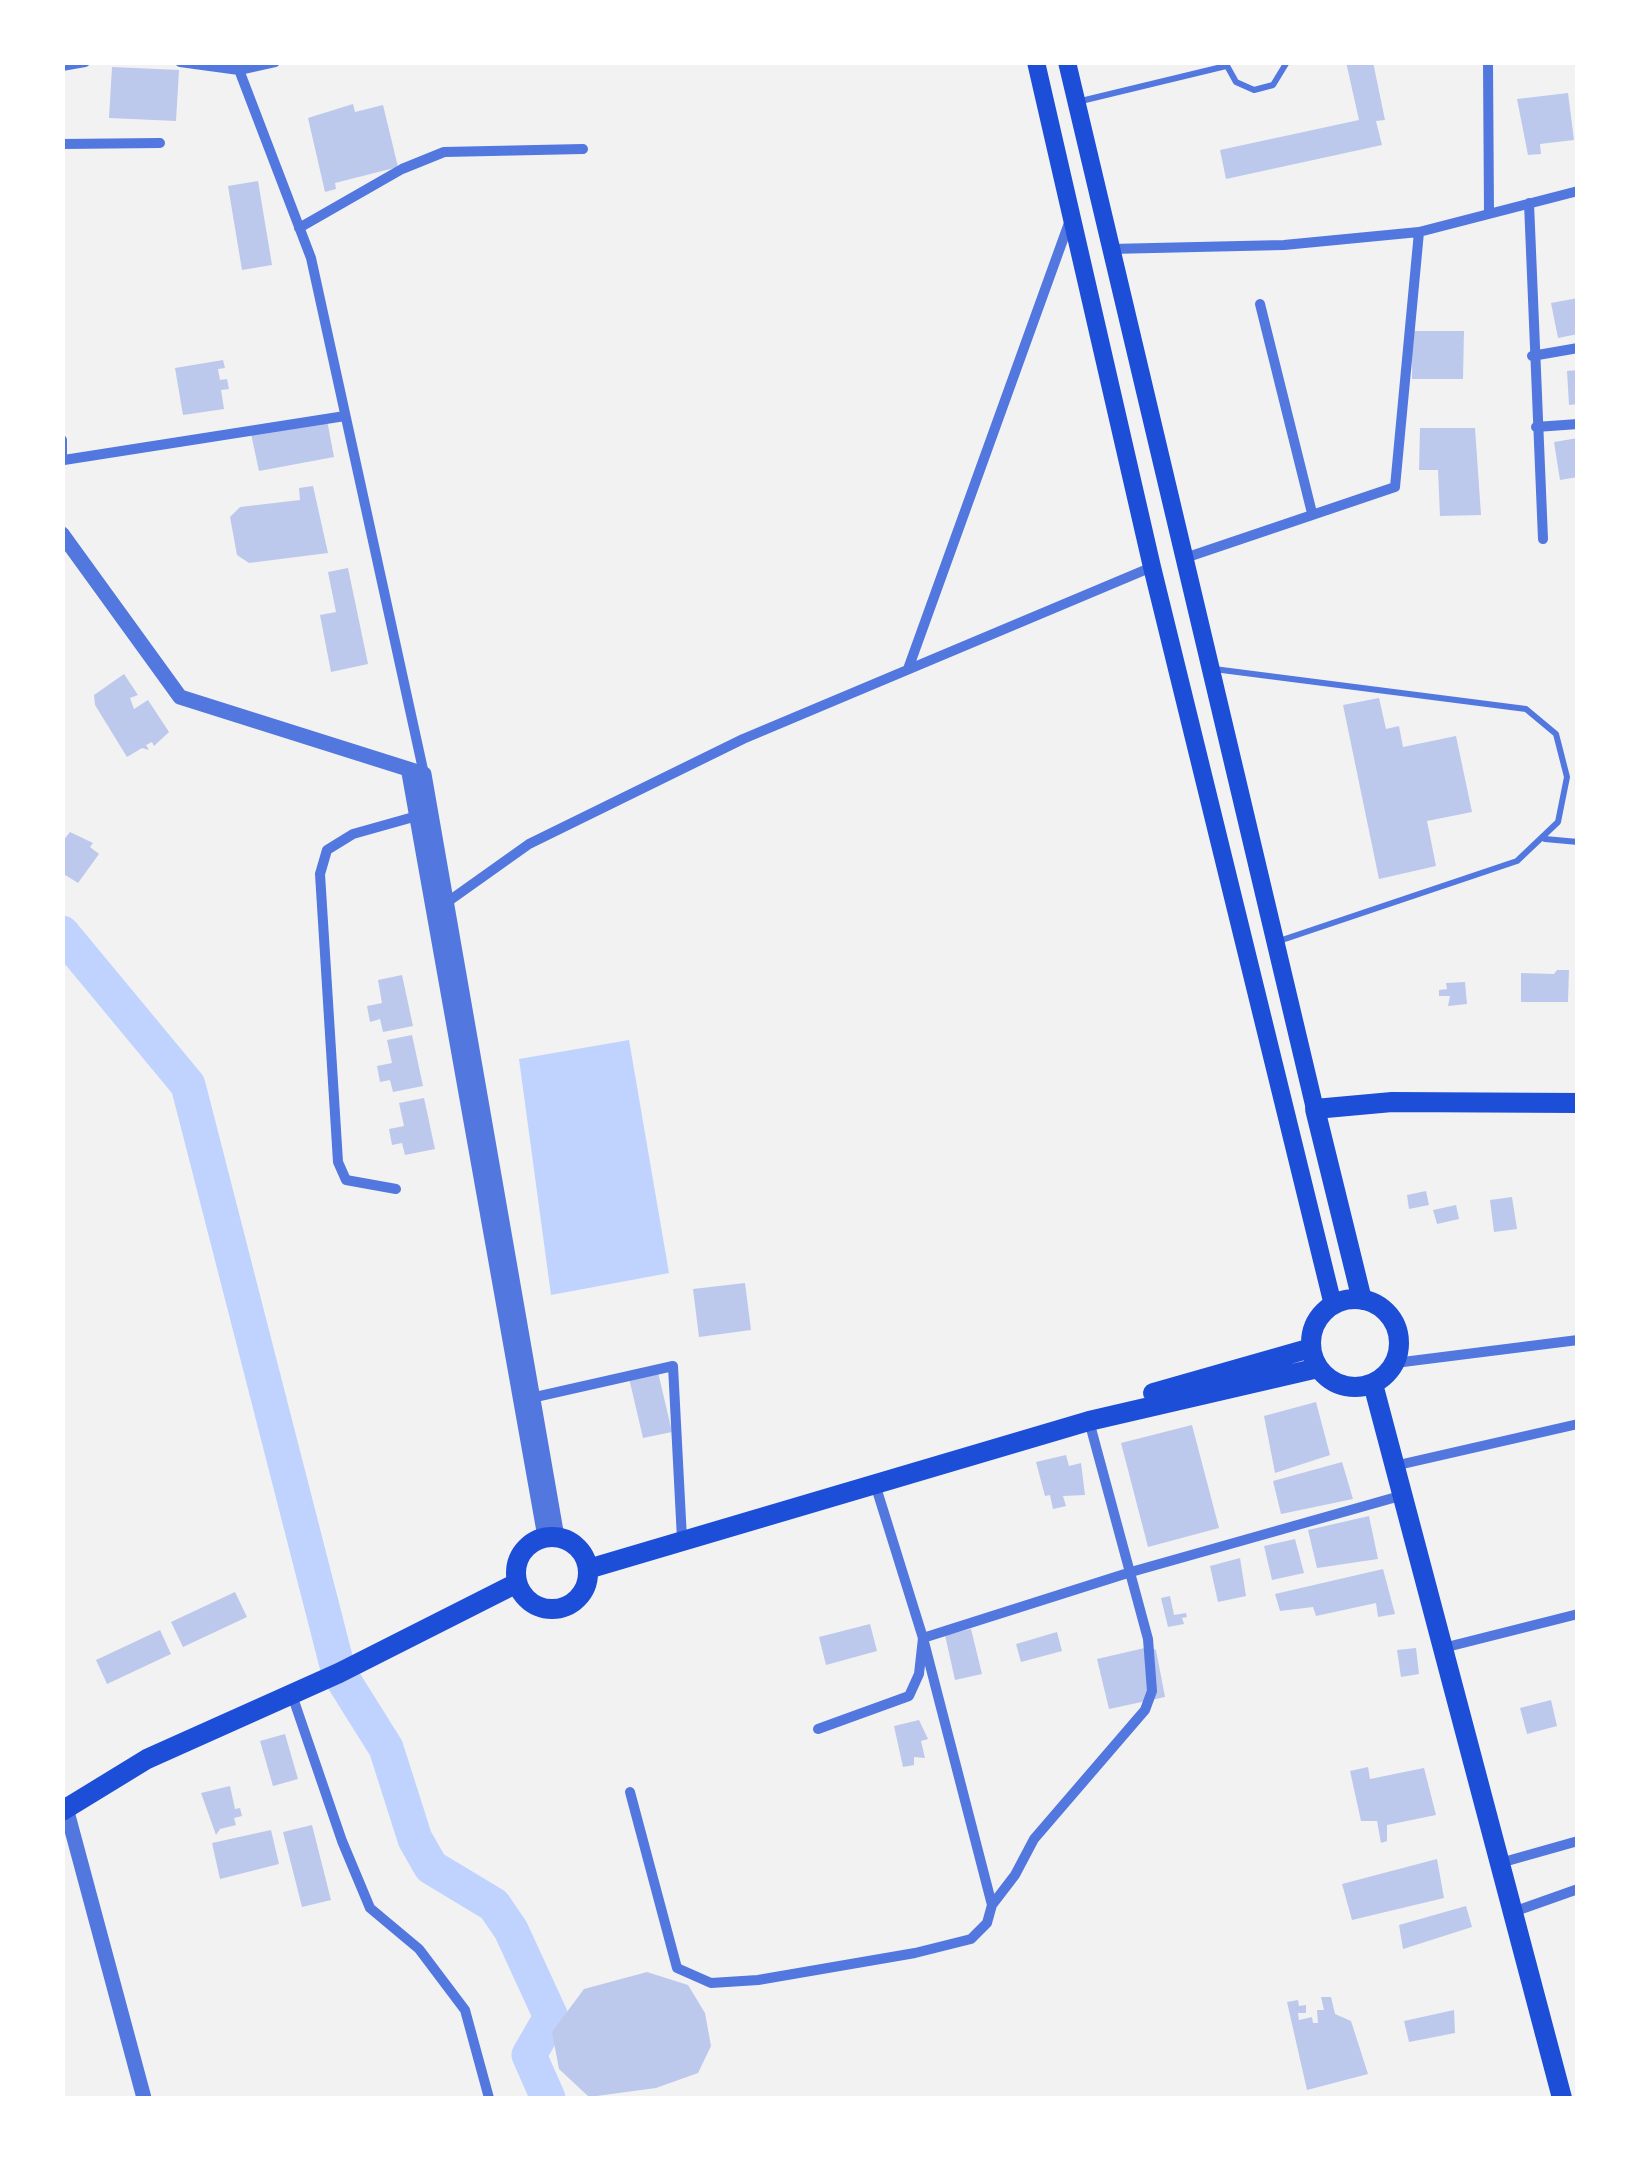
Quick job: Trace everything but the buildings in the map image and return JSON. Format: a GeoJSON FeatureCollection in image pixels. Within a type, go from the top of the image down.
{"type":"FeatureCollection","features":[{"type":"Feature","properties":{"kind":"main road"},"geometry":{"type":"LineString","coordinates":[[1036,62],[1152,567],[1333,1305]]}},
{"type":"Feature","properties":{"kind":"main road"},"geometry":{"type":"LineString","coordinates":[[1067,62],[1181,560],[1362,1300]]}},
{"type":"Feature","properties":{"kind":"main road"},"geometry":{"type":"LineString","coordinates":[[1315,1108],[1392,1102],[1578,1103]]}},
{"type":"Feature","properties":{"kind":"main road"},"geometry":{"type":"LineString","coordinates":[[1362,1300],[1385,1311],[1394,1322],[1399,1349],[1394,1363],[1372,1384],[1342,1386],[1315,1358],[1314,1325],[1333,1305],[1362,1300]]}},
{"type":"Feature","properties":{"kind":"main road"},"geometry":{"type":"LineString","coordinates":[[682,1534],[1315,1358]]}},
{"type":"Feature","properties":{"kind":"main road"},"geometry":{"type":"LineString","coordinates":[[586,1563],[1315,1358]]}},
{"type":"Feature","properties":{"kind":"main road"},"geometry":{"type":"LineString","coordinates":[[1372,1384],[1512,1912],[1566,2088]]}},
{"type":"Feature","properties":{"kind":"main road"},"geometry":{"type":"LineString","coordinates":[[551,1537],[568,1540],[586,1563],[583,1592],[564,1607],[553,1609],[530,1602],[517,1583],[518,1560],[524,1549],[551,1537]]}},
{"type":"Feature","properties":{"kind":"main road"},"geometry":{"type":"LineString","coordinates":[[64,1810],[147,1759],[292,1694],[517,1583]]}},
{"type":"Feature","properties":{"kind":"street"},"geometry":{"type":"LineString","coordinates":[[62,66],[85,62]]}},
{"type":"Feature","properties":{"kind":"street"},"geometry":{"type":"LineString","coordinates":[[180,62],[238,66],[275,62]]}},
{"type":"Feature","properties":{"kind":"street"},"geometry":{"type":"LineString","coordinates":[[1488,62],[1490,214]]}},
{"type":"Feature","properties":{"kind":"street"},"geometry":{"type":"LineString","coordinates":[[238,66],[311,258],[346,416],[416,774],[446,904],[531,1398],[551,1537]]}},
{"type":"Feature","properties":{"kind":"street"},"geometry":{"type":"LineString","coordinates":[[62,144],[160,143]]}},
{"type":"Feature","properties":{"kind":"street"},"geometry":{"type":"LineString","coordinates":[[299,228],[402,169],[444,152],[583,148]]}},
{"type":"Feature","properties":{"kind":"street"},"geometry":{"type":"LineString","coordinates":[[1109,249],[1284,245],[1419,232],[1578,192]]}},
{"type":"Feature","properties":{"kind":"street"},"geometry":{"type":"LineString","coordinates":[[1528,204],[1542,539]]}},
{"type":"Feature","properties":{"kind":"street"},"geometry":{"type":"LineString","coordinates":[[908,669],[1071,218]]}},
{"type":"Feature","properties":{"kind":"street"},"geometry":{"type":"LineString","coordinates":[[1181,560],[1396,487],[1419,232]]}},
{"type":"Feature","properties":{"kind":"street"},"geometry":{"type":"LineString","coordinates":[[1260,304],[1312,513]]}},
{"type":"Feature","properties":{"kind":"street"},"geometry":{"type":"LineString","coordinates":[[1532,356],[1578,348]]}},
{"type":"Feature","properties":{"kind":"street"},"geometry":{"type":"LineString","coordinates":[[62,440],[63,460],[346,416]]}},
{"type":"Feature","properties":{"kind":"street"},"geometry":{"type":"LineString","coordinates":[[1536,428],[1578,424]]}},
{"type":"Feature","properties":{"kind":"street"},"geometry":{"type":"LineString","coordinates":[[62,534],[180,696],[416,774]]}},
{"type":"Feature","properties":{"kind":"street"},"geometry":{"type":"LineString","coordinates":[[446,904],[529,844],[743,738],[1152,567]]}},
{"type":"Feature","properties":{"kind":"street"},"geometry":{"type":"LineString","coordinates":[[416,774],[416,816],[551,1537]]}},
{"type":"Feature","properties":{"kind":"street"},"geometry":{"type":"LineString","coordinates":[[396,1188],[346,1180],[338,1162],[320,874],[327,850],[353,834],[416,816]]}},
{"type":"Feature","properties":{"kind":"street"},"geometry":{"type":"LineString","coordinates":[[1394,1363],[1578,1340]]}},
{"type":"Feature","properties":{"kind":"street"},"geometry":{"type":"LineString","coordinates":[[531,1398],[673,1366],[682,1534]]}},
{"type":"Feature","properties":{"kind":"street"},"geometry":{"type":"LineString","coordinates":[[630,1792],[677,1968],[711,1983],[758,1980],[914,1953],[971,1938],[988,1922],[992,1905],[1015,1876],[1034,1839],[1145,1710],[1152,1691],[1149,1647],[1088,1421]]}},
{"type":"Feature","properties":{"kind":"street"},"geometry":{"type":"LineString","coordinates":[[1393,1467],[1578,1424]]}},
{"type":"Feature","properties":{"kind":"street"},"geometry":{"type":"LineString","coordinates":[[874,1483],[922,1638],[992,1905]]}},
{"type":"Feature","properties":{"kind":"street"},"geometry":{"type":"LineString","coordinates":[[922,1638],[1131,1572],[1400,1496]]}},
{"type":"Feature","properties":{"kind":"street"},"geometry":{"type":"LineString","coordinates":[[1441,1648],[1578,1614]]}},
{"type":"Feature","properties":{"kind":"street"},"geometry":{"type":"LineString","coordinates":[[818,1729],[909,1696],[918,1674],[922,1638]]}},
{"type":"Feature","properties":{"kind":"street"},"geometry":{"type":"LineString","coordinates":[[292,1694],[335,1823],[370,1908],[419,1948],[466,2010],[489,2098]]}},
{"type":"Feature","properties":{"kind":"street"},"geometry":{"type":"LineString","coordinates":[[64,1810],[144,2098]]}},
{"type":"Feature","properties":{"kind":"street"},"geometry":{"type":"LineString","coordinates":[[1499,1863],[1578,1841]]}},
{"type":"Feature","properties":{"kind":"street"},"geometry":{"type":"LineString","coordinates":[[1512,1912],[1578,1889]]}},
{"type":"Feature","properties":{"kind":"lane"},"geometry":{"type":"LineString","coordinates":[[1076,102],[1226,64],[1236,82],[1254,90],[1272,85],[1287,62]]}},
{"type":"Feature","properties":{"kind":"lane"},"geometry":{"type":"LineString","coordinates":[[1207,668],[1526,709],[1556,734],[1567,777],[1558,822],[1518,861],[1274,943]]}},
{"type":"Feature","properties":{"kind":"lane"},"geometry":{"type":"LineString","coordinates":[[1543,839],[1578,842]]}},
{"type":"Feature","properties":{"kind":"water"},"geometry":{"type":"Polygon","coordinates":[[[629,1040],[669,1273],[551,1295],[519,1059],[629,1040]]]}},
{"type":"Feature","properties":{"kind":"waterway"},"geometry":{"type":"LineString","coordinates":[[62,933],[188,1085],[339,1673],[386,1748],[415,1839],[431,1867],[494,1905],[511,1930],[551,2017],[529,2055],[548,2098]]}}]}
